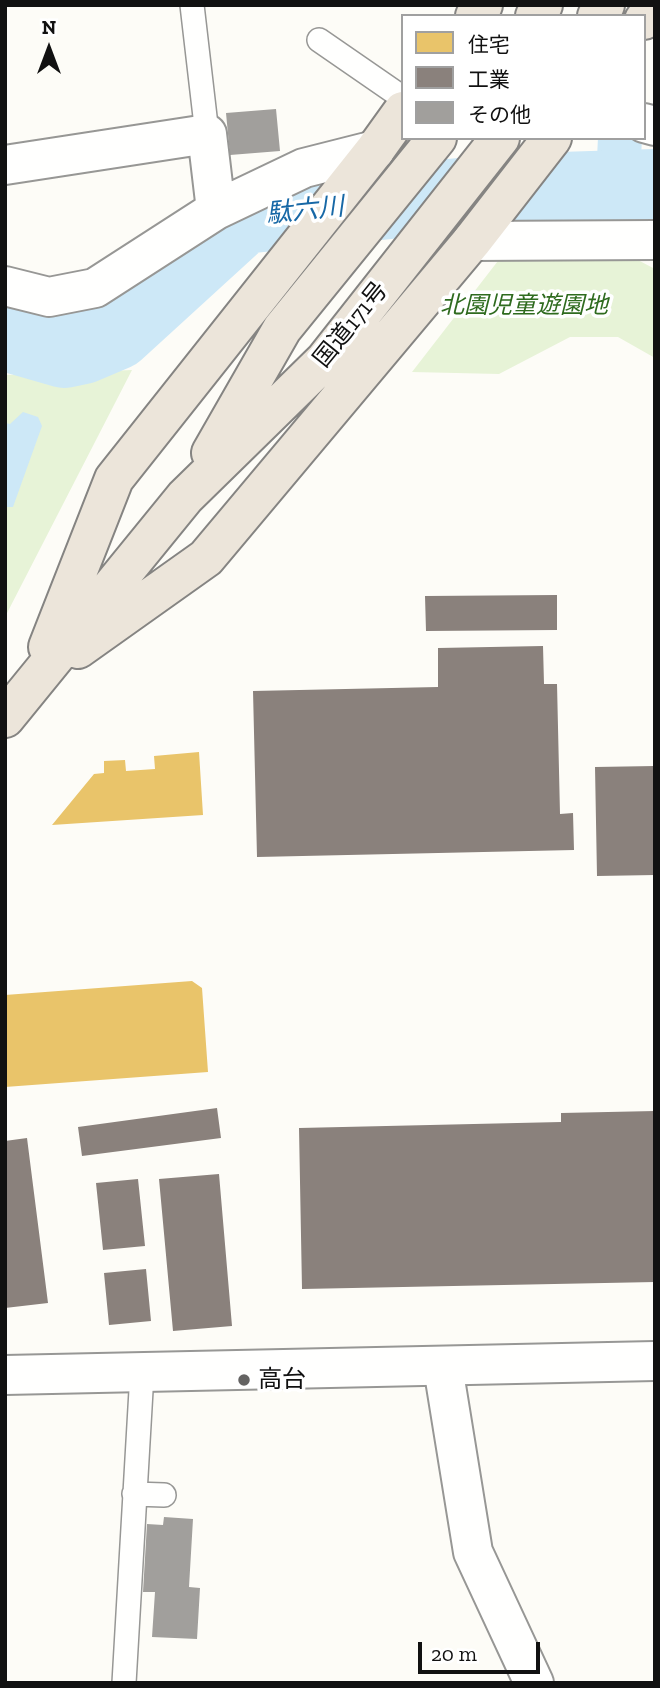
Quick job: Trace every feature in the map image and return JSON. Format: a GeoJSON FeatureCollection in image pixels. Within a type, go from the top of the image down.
{"type":"FeatureCollection","features":[{"type":"Feature","properties":{"kind":"highway"},"geometry":{"type":"LineString","coordinates":[[36,678],[114,479],[401,114]]}},
{"type":"Feature","properties":{"kind":"highway","name":"国道171号"},"geometry":{"type":"LineString","coordinates":[[186,497],[282,329],[435,140]]}},
{"type":"Feature","properties":{"kind":"highway","name":"国道171号"},"geometry":{"type":"LineString","coordinates":[[5,718],[186,497],[325,360],[498,140]]}},
{"type":"Feature","properties":{"kind":"highway"},"geometry":{"type":"LineString","coordinates":[[36,678],[206,558],[480,230],[550,140]]}},
{"type":"Feature","properties":{"kind":"street"},"geometry":{"type":"LineString","coordinates":[[5,165],[207,134],[216,210]]}},
{"type":"Feature","properties":{"kind":"street"},"geometry":{"type":"LineString","coordinates":[[5,286],[48,298],[94,288],[216,210],[304,168],[366,161]]}},
{"type":"Feature","properties":{"kind":"street"},"geometry":{"type":"LineString","coordinates":[[480,230],[655,240]]}},
{"type":"Feature","properties":{"kind":"street"},"geometry":{"type":"LineString","coordinates":[[5,1376],[655,1361]]}},
{"type":"Feature","properties":{"kind":"street"},"geometry":{"type":"LineString","coordinates":[[443,1367],[473,1552],[534,1683]]}},
{"type":"Feature","properties":{"kind":"lane"},"geometry":{"type":"LineString","coordinates":[[192,5],[207,134]]}},
{"type":"Feature","properties":{"kind":"lane"},"geometry":{"type":"LineString","coordinates":[[319,40],[401,97]]}},
{"type":"Feature","properties":{"kind":"lane"},"geometry":{"type":"LineString","coordinates":[[124,1683],[142,1373]]}},
{"type":"Feature","properties":{"kind":"lane"},"geometry":{"type":"LineString","coordinates":[[134,1494],[164,1495]]}},
{"type":"Feature","properties":{"kind":"green space","name":"北園児童遊園地"},"geometry":{"type":"Polygon","coordinates":[[[501,257],[634,258],[655,269],[655,358],[618,337],[570,337],[499,374],[412,372],[501,257]]]}},
{"type":"Feature","properties":{"kind":"green space"},"geometry":{"type":"Polygon","coordinates":[[[132,370],[5,617],[5,375],[132,370]]]}},
{"type":"Feature","properties":{"kind":"water"},"geometry":{"type":"Polygon","coordinates":[[[23,412],[38,417],[42,426],[13,507],[5,507],[5,423],[10,424],[23,412]]]}},
{"type":"Feature","properties":{"kind":"building: 住宅"},"geometry":{"type":"Polygon","coordinates":[[[199,752],[203,815],[52,825],[94,774],[104,773],[104,761],[125,760],[126,771],[155,769],[154,756],[199,752]]]}},
{"type":"Feature","properties":{"kind":"building: 住宅"},"geometry":{"type":"Polygon","coordinates":[[[192,981],[202,988],[208,1072],[5,1087],[5,995],[192,981]]]}},
{"type":"Feature","properties":{"kind":"building: 工業"},"geometry":{"type":"Polygon","coordinates":[[[557,595],[557,630],[426,631],[425,596],[557,595]]]}},
{"type":"Feature","properties":{"kind":"building: 工業"},"geometry":{"type":"Polygon","coordinates":[[[543,646],[544,684],[557,684],[560,814],[573,813],[574,850],[257,857],[253,691],[438,687],[438,648],[543,646]]]}},
{"type":"Feature","properties":{"kind":"building: 工業"},"geometry":{"type":"Polygon","coordinates":[[[655,766],[655,875],[597,876],[595,767],[655,766]]]}},
{"type":"Feature","properties":{"kind":"building: 工業"},"geometry":{"type":"Polygon","coordinates":[[[217,1108],[221,1138],[82,1156],[78,1127],[217,1108]]]}},
{"type":"Feature","properties":{"kind":"building: 工業"},"geometry":{"type":"Polygon","coordinates":[[[655,1111],[655,1282],[302,1289],[299,1128],[561,1122],[561,1113],[655,1111]]]}},
{"type":"Feature","properties":{"kind":"building: 工業"},"geometry":{"type":"Polygon","coordinates":[[[27,1138],[48,1303],[5,1308],[5,1141],[27,1138]]]}},
{"type":"Feature","properties":{"kind":"building: 工業"},"geometry":{"type":"Polygon","coordinates":[[[219,1174],[232,1326],[173,1331],[159,1179],[219,1174]]]}},
{"type":"Feature","properties":{"kind":"building: 工業"},"geometry":{"type":"Polygon","coordinates":[[[138,1179],[145,1246],[103,1250],[96,1183],[138,1179]]]}},
{"type":"Feature","properties":{"kind":"building: 工業"},"geometry":{"type":"Polygon","coordinates":[[[146,1269],[151,1321],[109,1325],[104,1273],[146,1269]]]}},
{"type":"Feature","properties":{"kind":"building: その他"},"geometry":{"type":"Polygon","coordinates":[[[276,109],[280,151],[230,155],[226,113],[276,109]]]}},
{"type":"Feature","properties":{"kind":"building: その他"},"geometry":{"type":"Polygon","coordinates":[[[164,1517],[193,1519],[189,1587],[200,1588],[197,1639],[152,1637],[155,1592],[143,1592],[147,1524],[163,1525],[164,1517]]]}},
{"type":"Feature","properties":{"kind":"waterway"},"geometry":{"type":"LineString","coordinates":[[620,140],[619,158],[633,185],[636,217]]}},
{"type":"Feature","properties":{"kind":"waterway","name":"駄六川"},"geometry":{"type":"LineString","coordinates":[[5,334],[64,351],[83,347],[116,333],[243,217],[498,191],[655,186]]}},
{"type":"Feature","properties":{"kind":"place","name":"高台"},"geometry":{"type":"Point","coordinates":[244,1380]}}]}
